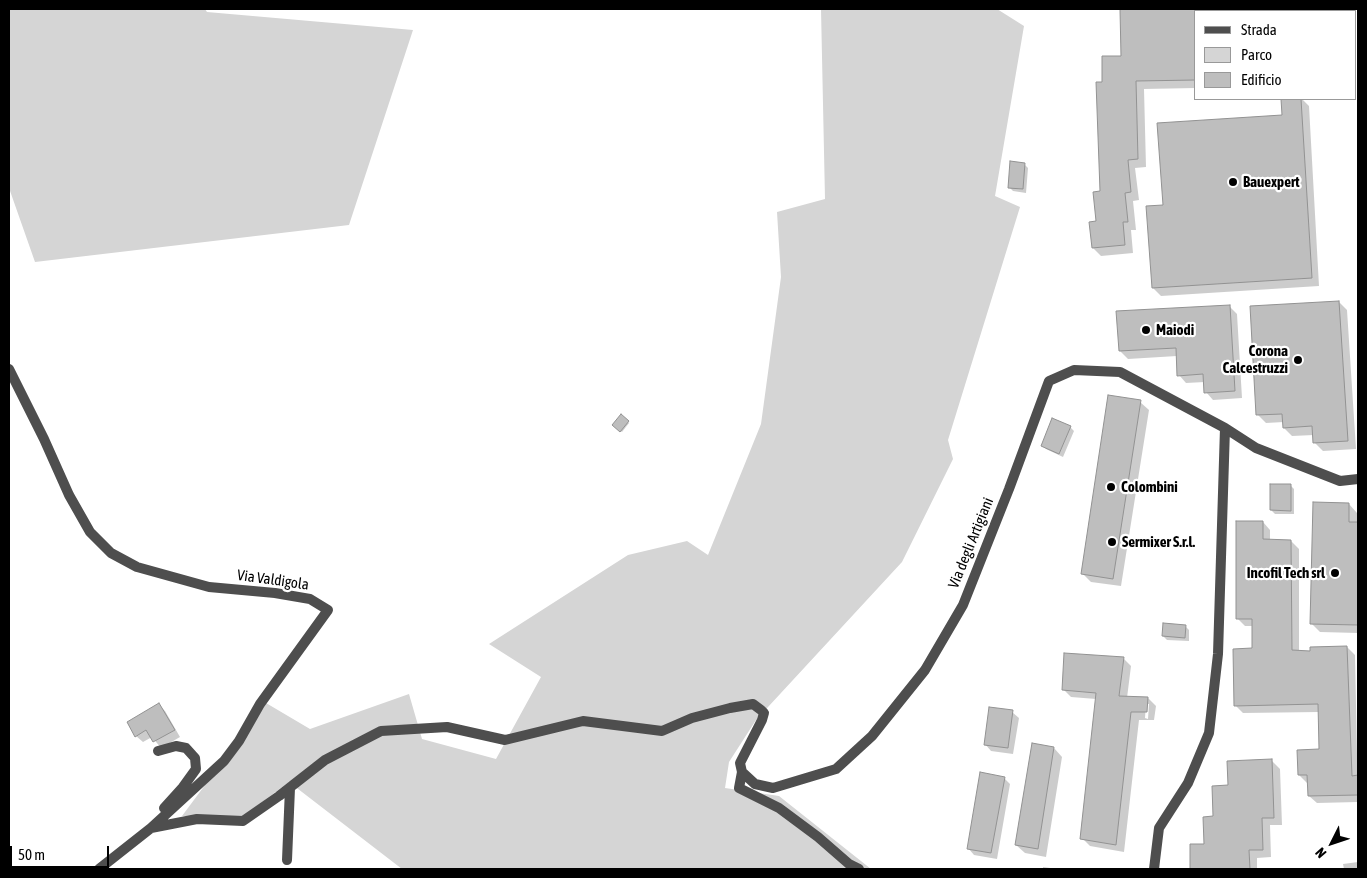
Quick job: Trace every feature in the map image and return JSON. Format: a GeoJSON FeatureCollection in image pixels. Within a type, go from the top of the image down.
{"type":"FeatureCollection","features":[{"type":"Feature","properties":{"kind":"street","name":"Via Valdigola"},"geometry":{"type":"LineString","coordinates":[[9,369],[44,439],[69,495],[90,532],[111,553],[137,567],[209,587],[275,593],[310,599],[328,610],[260,704],[239,741],[224,761],[151,828],[99,869]]}},
{"type":"Feature","properties":{"kind":"street","name":"Via degli Artigiani"},"geometry":{"type":"LineString","coordinates":[[742,772],[755,784],[773,788],[836,769],[872,736],[925,670],[963,605],[1048,381],[1074,370],[1120,372],[1225,428],[1256,448],[1340,480],[1358,479]]}},
{"type":"Feature","properties":{"kind":"street"},"geometry":{"type":"LineString","coordinates":[[1154,869],[1159,828],[1188,783],[1209,733],[1218,654],[1225,428]]}},
{"type":"Feature","properties":{"kind":"street"},"geometry":{"type":"LineString","coordinates":[[151,828],[197,819],[243,821],[290,788],[325,760],[381,731],[446,728],[505,740],[583,721],[662,731],[692,718],[753,704],[764,713],[740,763],[742,772],[739,788],[779,808],[818,837],[849,864],[859,869]]}},
{"type":"Feature","properties":{"kind":"street"},"geometry":{"type":"LineString","coordinates":[[151,828],[161,811],[183,787],[196,769],[195,758],[186,748],[176,746],[158,751]]}},
{"type":"Feature","properties":{"kind":"street"},"geometry":{"type":"LineString","coordinates":[[287,860],[290,788]]}},
{"type":"Feature","properties":{"kind":"green space"},"geometry":{"type":"Polygon","coordinates":[[[9,9],[205,9],[207,12],[413,30],[349,225],[35,262],[9,188],[9,9]]]}},
{"type":"Feature","properties":{"kind":"green space"},"geometry":{"type":"Polygon","coordinates":[[[821,9],[997,9],[1024,26],[995,196],[1020,207],[948,440],[953,459],[902,562],[756,720],[729,762],[725,788],[779,796],[871,869],[402,869],[289,782],[242,817],[182,816],[266,703],[310,729],[409,694],[422,739],[496,759],[541,677],[489,644],[628,555],[687,541],[708,555],[761,424],[781,277],[777,212],[825,199],[821,9]]]}},
{"type":"Feature","properties":{"kind":"building"},"geometry":{"type":"Polygon","coordinates":[[[1120,9],[1196,9],[1194,10],[1194,80],[1136,81],[1138,159],[1128,160],[1131,192],[1125,193],[1128,222],[1123,222],[1125,245],[1092,248],[1089,222],[1096,221],[1093,192],[1100,191],[1096,82],[1102,82],[1102,56],[1121,56],[1120,9]]]}},
{"type":"Feature","properties":{"kind":"building","name":"Bauexpert"},"geometry":{"type":"Polygon","coordinates":[[[1281,100],[1301,100],[1312,278],[1152,288],[1146,206],[1163,205],[1157,123],[1282,115],[1281,100]]]}},
{"type":"Feature","properties":{"kind":"building"},"geometry":{"type":"Polygon","coordinates":[[[1010,161],[1025,163],[1023,189],[1008,188],[1010,161]]]}},
{"type":"Feature","properties":{"kind":"building","name":"Corona Calcestruzzi"},"geometry":{"type":"Polygon","coordinates":[[[1339,301],[1348,441],[1313,443],[1312,426],[1283,428],[1282,414],[1256,415],[1250,306],[1339,301]]]}},
{"type":"Feature","properties":{"kind":"building"},"geometry":{"type":"Polygon","coordinates":[[[1230,305],[1235,391],[1204,393],[1203,374],[1177,376],[1176,348],[1119,351],[1116,311],[1230,305]]]}},
{"type":"Feature","properties":{"kind":"building","name":"Colombini"},"geometry":{"type":"Polygon","coordinates":[[[1108,395],[1141,400],[1113,579],[1081,574],[1108,395]]]}},
{"type":"Feature","properties":{"kind":"building"},"geometry":{"type":"Polygon","coordinates":[[[621,414],[629,421],[620,432],[612,425],[621,414]]]}},
{"type":"Feature","properties":{"kind":"building"},"geometry":{"type":"Polygon","coordinates":[[[1052,418],[1071,426],[1059,454],[1041,446],[1052,418]]]}},
{"type":"Feature","properties":{"kind":"building"},"geometry":{"type":"Polygon","coordinates":[[[1270,484],[1291,484],[1291,511],[1270,510],[1270,484]]]}},
{"type":"Feature","properties":{"kind":"building","name":"Incofil Tech srl"},"geometry":{"type":"Polygon","coordinates":[[[1313,502],[1349,503],[1349,522],[1358,522],[1358,625],[1310,624],[1313,502]]]}},
{"type":"Feature","properties":{"kind":"building"},"geometry":{"type":"Polygon","coordinates":[[[1236,521],[1263,521],[1263,539],[1291,540],[1292,650],[1310,651],[1310,647],[1347,646],[1352,776],[1358,775],[1358,795],[1308,796],[1307,775],[1298,775],[1297,750],[1319,749],[1318,704],[1234,706],[1233,649],[1252,648],[1252,619],[1236,619],[1236,521]]]}},
{"type":"Feature","properties":{"kind":"building"},"geometry":{"type":"Polygon","coordinates":[[[1163,623],[1186,625],[1185,638],[1162,636],[1163,623]]]}},
{"type":"Feature","properties":{"kind":"building"},"geometry":{"type":"Polygon","coordinates":[[[1064,653],[1124,657],[1119,696],[1148,697],[1147,712],[1131,712],[1116,845],[1080,839],[1096,693],[1062,690],[1064,653]]]}},
{"type":"Feature","properties":{"kind":"building"},"geometry":{"type":"Polygon","coordinates":[[[159,703],[175,730],[153,742],[146,730],[135,737],[127,722],[159,703]]]}},
{"type":"Feature","properties":{"kind":"building"},"geometry":{"type":"Polygon","coordinates":[[[989,707],[1013,710],[1008,748],[984,745],[989,707]]]}},
{"type":"Feature","properties":{"kind":"building"},"geometry":{"type":"Polygon","coordinates":[[[1032,743],[1054,747],[1038,849],[1015,845],[1032,743]]]}},
{"type":"Feature","properties":{"kind":"building"},"geometry":{"type":"Polygon","coordinates":[[[1272,759],[1274,818],[1262,818],[1263,850],[1249,850],[1250,869],[1190,869],[1190,844],[1204,844],[1203,817],[1213,816],[1212,786],[1228,785],[1227,761],[1272,759]]]}},
{"type":"Feature","properties":{"kind":"building"},"geometry":{"type":"Polygon","coordinates":[[[980,772],[1005,777],[991,853],[967,849],[980,772]]]}},
{"type":"Feature","properties":{"kind":"place","name":"Bauexpert"},"geometry":{"type":"Point","coordinates":[1233,182]}},
{"type":"Feature","properties":{"kind":"place","name":"Maiodi"},"geometry":{"type":"Point","coordinates":[1146,330]}},
{"type":"Feature","properties":{"kind":"place","name":"Corona Calcestruzzi"},"geometry":{"type":"Point","coordinates":[1298,360]}},
{"type":"Feature","properties":{"kind":"place","name":"Colombini"},"geometry":{"type":"Point","coordinates":[1111,487]}},
{"type":"Feature","properties":{"kind":"place","name":"Sermixer S.r.l."},"geometry":{"type":"Point","coordinates":[1112,542]}},
{"type":"Feature","properties":{"kind":"place","name":"Incofil Tech srl"},"geometry":{"type":"Point","coordinates":[1335,573]}}]}
